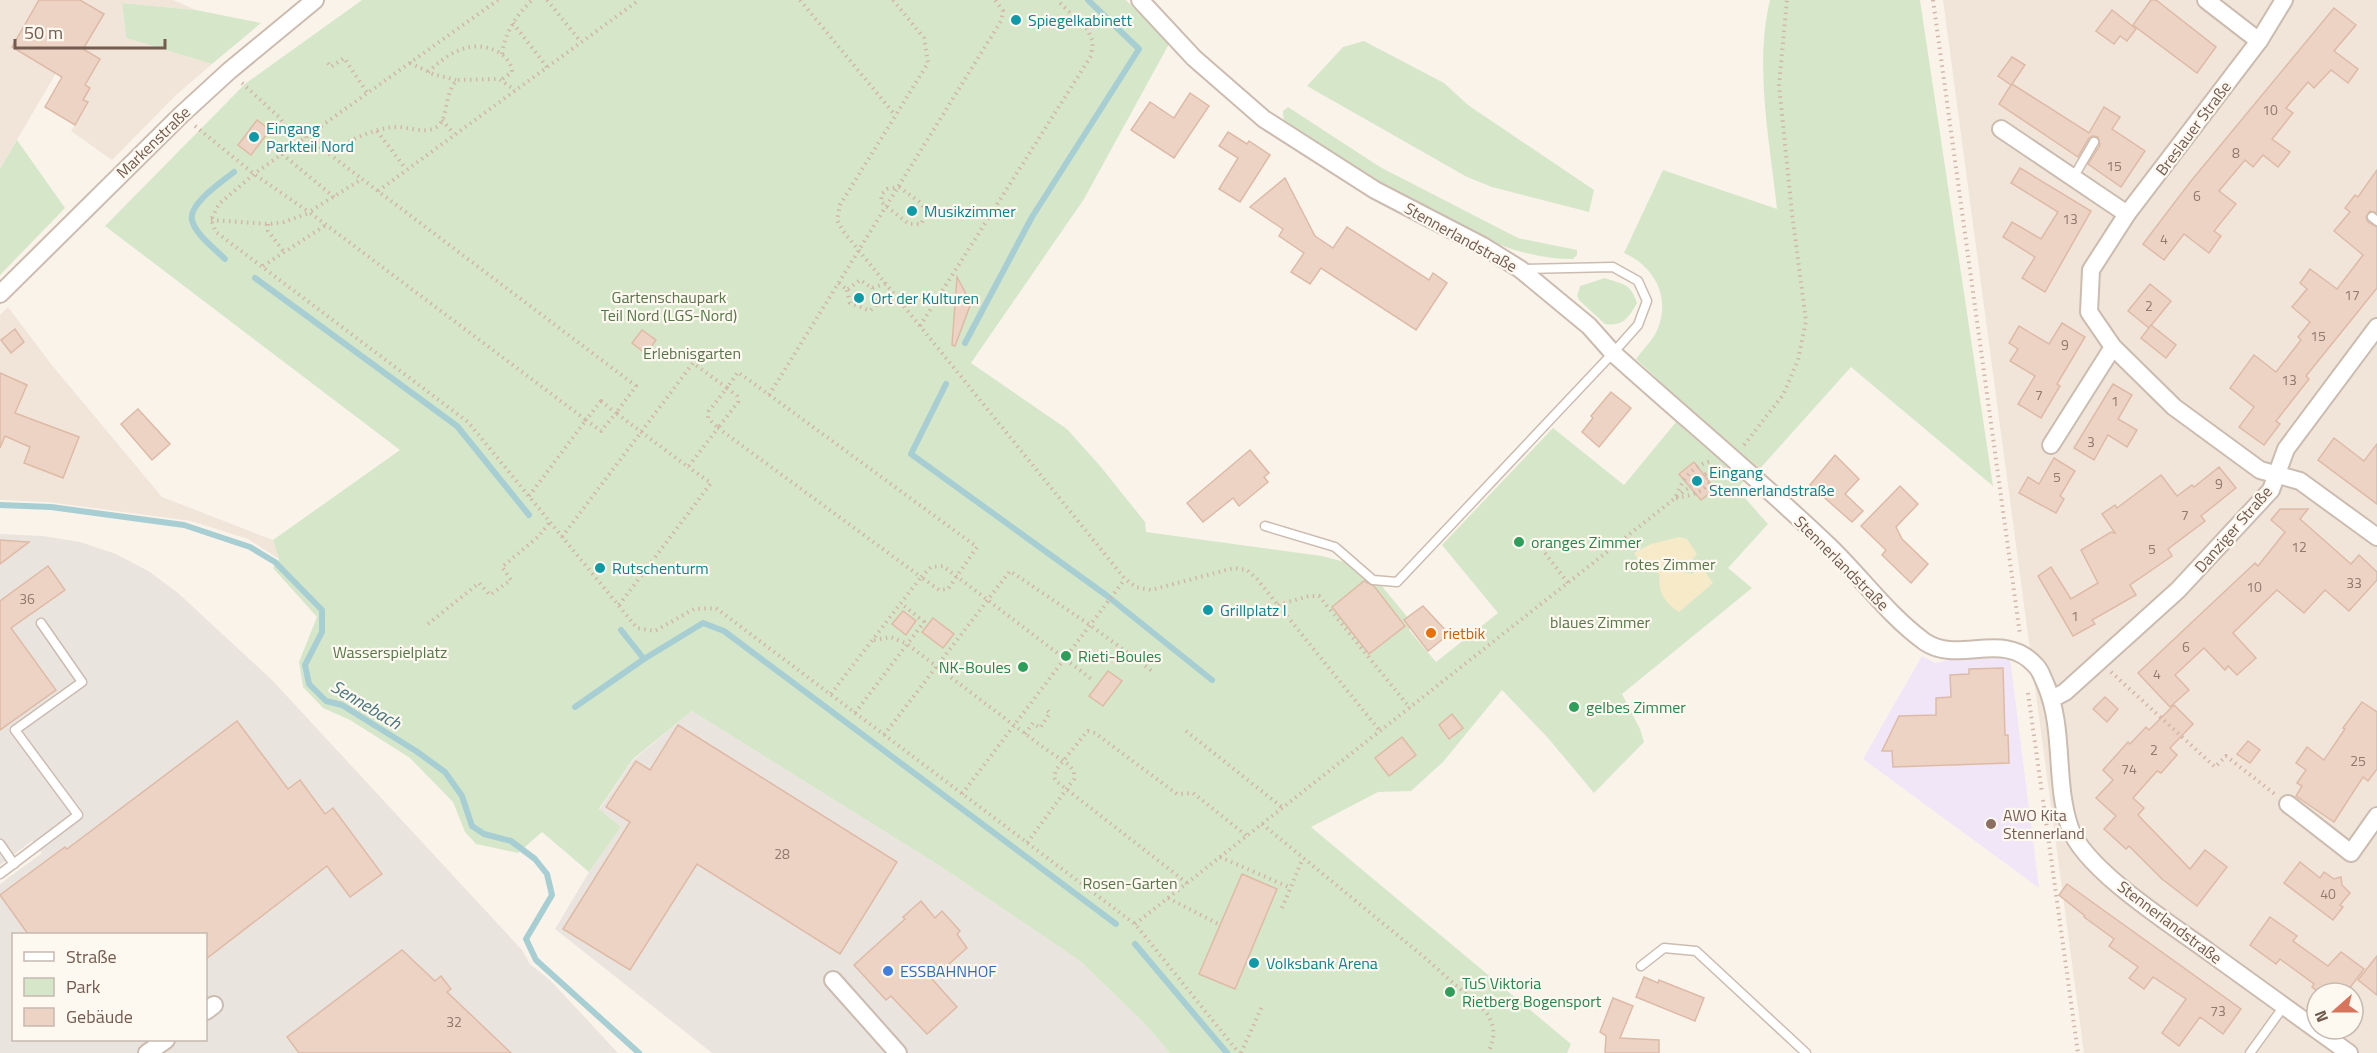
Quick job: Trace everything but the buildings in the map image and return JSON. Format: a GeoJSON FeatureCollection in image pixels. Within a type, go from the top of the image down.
{"type":"FeatureCollection","features":[{"type":"Feature","properties":{"kind":"street","name":"Markenstraße"},"geometry":{"type":"LineString","coordinates":[[0,294],[181,115],[229,71],[315,0]]}},
{"type":"Feature","properties":{"kind":"street","name":"Stennerlandstraße"},"geometry":{"type":"LineString","coordinates":[[1140,0],[1194,58],[1264,119],[1375,190],[1483,246],[1520,269],[1589,326],[1613,353],[1830,548],[1907,628],[1929,644],[1949,649],[2008,648],[2022,652],[2039,668],[2052,699],[2057,723],[2063,798],[2070,828],[2081,849],[2100,869],[2146,906],[2349,1053]]}},
{"type":"Feature","properties":{"kind":"street"},"geometry":{"type":"LineString","coordinates":[[2206,0],[2259,41]]}},
{"type":"Feature","properties":{"kind":"street","name":"Breslauer Straße"},"geometry":{"type":"LineString","coordinates":[[2284,0],[2259,41],[2127,214],[2091,270],[2089,312],[2112,347],[2174,407],[2260,470],[2300,481],[2377,537]]}},
{"type":"Feature","properties":{"kind":"street"},"geometry":{"type":"LineString","coordinates":[[2001,129],[2127,214]]}},
{"type":"Feature","properties":{"kind":"street","name":"Danziger Straße"},"geometry":{"type":"LineString","coordinates":[[2052,699],[2065,692],[2178,590],[2271,490],[2286,449],[2377,327]]}},
{"type":"Feature","properties":{"kind":"street"},"geometry":{"type":"LineString","coordinates":[[2051,445],[2112,347]]}},
{"type":"Feature","properties":{"kind":"street"},"geometry":{"type":"LineString","coordinates":[[2288,804],[2351,853],[2377,816]]}},
{"type":"Feature","properties":{"kind":"street"},"geometry":{"type":"LineString","coordinates":[[833,980],[898,1053]]}},
{"type":"Feature","properties":{"kind":"street"},"geometry":{"type":"LineString","coordinates":[[147,1053],[165,1041]]}},
{"type":"Feature","properties":{"kind":"lane"},"geometry":{"type":"LineString","coordinates":[[2073,178],[2094,142]]}},
{"type":"Feature","properties":{"kind":"lane"},"geometry":{"type":"LineString","coordinates":[[1265,526],[1335,547],[1372,580],[1397,582],[1638,325],[1647,301],[1638,281],[1613,267],[1520,269]]}},
{"type":"Feature","properties":{"kind":"lane"},"geometry":{"type":"LineString","coordinates":[[0,874],[78,816],[15,730],[82,682],[41,623]]}},
{"type":"Feature","properties":{"kind":"lane"},"geometry":{"type":"LineString","coordinates":[[0,844],[14,864]]}},
{"type":"Feature","properties":{"kind":"lane"},"geometry":{"type":"LineString","coordinates":[[1641,966],[1664,948],[1696,951],[1806,1053]]}},
{"type":"Feature","properties":{"kind":"lane"},"geometry":{"type":"LineString","coordinates":[[2250,1053],[2284,1006]]}},
{"type":"Feature","properties":{"kind":"path"},"geometry":{"type":"LineString","coordinates":[[210,220],[219,204],[254,174],[498,0]]}},
{"type":"Feature","properties":{"kind":"path"},"geometry":{"type":"LineString","coordinates":[[502,54],[504,40],[513,23],[532,0]]}},
{"type":"Feature","properties":{"kind":"path"},"geometry":{"type":"LineString","coordinates":[[547,0],[581,42]]}},
{"type":"Feature","properties":{"kind":"path"},"geometry":{"type":"LineString","coordinates":[[378,191],[639,0]]}},
{"type":"Feature","properties":{"kind":"path"},"geometry":{"type":"LineString","coordinates":[[800,0],[895,115]]}},
{"type":"Feature","properties":{"kind":"path"},"geometry":{"type":"LineString","coordinates":[[893,0],[924,38],[928,63],[840,205],[837,220],[1125,579],[1136,587],[1151,590],[1234,568],[1247,570],[1380,731]]}},
{"type":"Feature","properties":{"kind":"path"},"geometry":{"type":"LineString","coordinates":[[769,395],[1001,21],[1003,11],[995,0]]}},
{"type":"Feature","properties":{"kind":"path"},"geometry":{"type":"LineString","coordinates":[[920,326],[1091,56],[1093,42],[1087,29],[1057,0]]}},
{"type":"Feature","properties":{"kind":"path"},"geometry":{"type":"LineString","coordinates":[[1135,924],[1729,457],[1746,443],[1783,395],[1798,360],[1806,321],[1779,85],[1787,0]]}},
{"type":"Feature","properties":{"kind":"path"},"geometry":{"type":"LineString","coordinates":[[1933,0],[2022,652]]}},
{"type":"Feature","properties":{"kind":"path"},"geometry":{"type":"LineString","coordinates":[[513,23],[547,67]]}},
{"type":"Feature","properties":{"kind":"path"},"geometry":{"type":"LineString","coordinates":[[428,72],[449,54],[466,48],[482,46],[502,54],[513,70],[501,80]]}},
{"type":"Feature","properties":{"kind":"path"},"geometry":{"type":"LineString","coordinates":[[328,63],[331,67],[344,58],[368,94]]}},
{"type":"Feature","properties":{"kind":"path"},"geometry":{"type":"LineString","coordinates":[[410,63],[428,72],[457,80],[488,78],[501,80],[514,90]]}},
{"type":"Feature","properties":{"kind":"path"},"geometry":{"type":"LineString","coordinates":[[181,115],[254,174],[309,212],[601,431],[636,386],[307,137],[287,129],[279,118],[237,79]]}},
{"type":"Feature","properties":{"kind":"path"},"geometry":{"type":"LineString","coordinates":[[328,153],[358,137],[377,131],[397,127],[429,129],[439,125],[448,92],[457,80]]}},
{"type":"Feature","properties":{"kind":"path"},"geometry":{"type":"LineString","coordinates":[[442,120],[454,134]]}},
{"type":"Feature","properties":{"kind":"path"},"geometry":{"type":"LineString","coordinates":[[377,131],[406,169]]}},
{"type":"Feature","properties":{"kind":"path"},"geometry":{"type":"LineString","coordinates":[[282,154],[334,197]]}},
{"type":"Feature","properties":{"kind":"path"},"geometry":{"type":"LineString","coordinates":[[210,220],[268,224],[284,222],[309,212],[362,179]]}},
{"type":"Feature","properties":{"kind":"path"},"geometry":{"type":"LineString","coordinates":[[899,187],[921,202],[927,213],[921,224],[909,224],[881,202],[882,194],[887,189],[899,187]]}},
{"type":"Feature","properties":{"kind":"path"},"geometry":{"type":"LineString","coordinates":[[210,220],[216,232],[468,422],[637,628],[655,631],[694,609],[716,608],[1135,924],[1240,1053],[1263,1004]]}},
{"type":"Feature","properties":{"kind":"path"},"geometry":{"type":"LineString","coordinates":[[268,224],[268,231],[284,252]]}},
{"type":"Feature","properties":{"kind":"path"},"geometry":{"type":"LineString","coordinates":[[263,266],[326,225]]}},
{"type":"Feature","properties":{"kind":"path"},"geometry":{"type":"LineString","coordinates":[[839,283],[847,290],[850,303],[870,310],[876,305],[872,288],[860,280],[847,290]]}},
{"type":"Feature","properties":{"kind":"path"},"geometry":{"type":"LineString","coordinates":[[872,288],[887,283]]}},
{"type":"Feature","properties":{"kind":"path"},"geometry":{"type":"LineString","coordinates":[[562,537],[693,363],[737,396],[738,402],[688,467]]}},
{"type":"Feature","properties":{"kind":"path"},"geometry":{"type":"LineString","coordinates":[[738,372],[769,395],[977,548],[948,589],[939,590],[718,428],[708,418],[708,411],[738,372]]}},
{"type":"Feature","properties":{"kind":"path"},"geometry":{"type":"LineString","coordinates":[[529,496],[601,402],[711,483],[618,605]]}},
{"type":"Feature","properties":{"kind":"path"},"geometry":{"type":"LineString","coordinates":[[1675,498],[1683,479],[1697,467],[1729,457]]}},
{"type":"Feature","properties":{"kind":"path"},"geometry":{"type":"LineString","coordinates":[[1675,498],[1696,495],[1710,483],[1729,457]]}},
{"type":"Feature","properties":{"kind":"path"},"geometry":{"type":"LineString","coordinates":[[428,624],[479,583],[490,595],[512,580],[502,567],[539,536],[550,522]]}},
{"type":"Feature","properties":{"kind":"path"},"geometry":{"type":"LineString","coordinates":[[1545,553],[1568,583]]}},
{"type":"Feature","properties":{"kind":"path"},"geometry":{"type":"LineString","coordinates":[[830,695],[921,577],[931,567],[943,566],[1094,681]]}},
{"type":"Feature","properties":{"kind":"path"},"geometry":{"type":"LineString","coordinates":[[884,735],[1010,571],[1090,625],[1152,671]]}},
{"type":"Feature","properties":{"kind":"path"},"geometry":{"type":"LineString","coordinates":[[963,794],[1125,579]]}},
{"type":"Feature","properties":{"kind":"path"},"geometry":{"type":"LineString","coordinates":[[1278,605],[1310,596],[1319,596],[1410,708]]}},
{"type":"Feature","properties":{"kind":"path"},"geometry":{"type":"LineString","coordinates":[[855,713],[924,622],[902,604]]}},
{"type":"Feature","properties":{"kind":"path"},"geometry":{"type":"LineString","coordinates":[[873,640],[891,637],[907,644],[1014,726],[1063,760],[1074,772],[1074,779],[1067,790],[1027,843]]}},
{"type":"Feature","properties":{"kind":"path"},"geometry":{"type":"LineString","coordinates":[[2099,661],[2215,767],[2226,756],[2288,804]]}},
{"type":"Feature","properties":{"kind":"path"},"geometry":{"type":"LineString","coordinates":[[2027,688],[2078,1053]]}},
{"type":"Feature","properties":{"kind":"path"},"geometry":{"type":"LineString","coordinates":[[1025,734],[1033,723],[1040,728],[1050,713],[1047,710]]}},
{"type":"Feature","properties":{"kind":"path"},"geometry":{"type":"LineString","coordinates":[[1187,883],[1067,790],[1054,777],[1063,760],[1088,731],[1095,733],[1177,794],[1193,793],[1247,836]]}},
{"type":"Feature","properties":{"kind":"path"},"geometry":{"type":"LineString","coordinates":[[1186,731],[1283,808]]}},
{"type":"Feature","properties":{"kind":"path"},"geometry":{"type":"LineString","coordinates":[[1262,824],[1424,957],[1486,1012],[1494,1023],[1494,1038],[1488,1053]]}},
{"type":"Feature","properties":{"kind":"path"},"geometry":{"type":"LineString","coordinates":[[1220,857],[1291,888]]}},
{"type":"Feature","properties":{"kind":"path"},"geometry":{"type":"LineString","coordinates":[[1282,908],[1303,858]]}},
{"type":"Feature","properties":{"kind":"path"},"geometry":{"type":"LineString","coordinates":[[1168,898],[1220,925]]}},
{"type":"Feature","properties":{"kind":"shaded area"},"geometry":{"type":"Polygon","coordinates":[[[0,0],[173,0],[196,10],[122,3],[126,38],[212,64],[176,95],[112,160],[71,131],[75,125],[45,107],[62,77],[56,73],[0,169],[0,0]]]}},
{"type":"Feature","properties":{"kind":"shaded area"},"geometry":{"type":"Polygon","coordinates":[[[1943,0],[2377,0],[2377,1053],[2084,1053],[1943,0]]]}},
{"type":"Feature","properties":{"kind":"shaded area"},"geometry":{"type":"Polygon","coordinates":[[[8,307],[51,364],[162,497],[273,540],[279,559],[248,539],[191,521],[48,502],[0,500],[0,315],[8,307]]]}},
{"type":"Feature","properties":{"kind":"shaded area"},"geometry":{"type":"Polygon","coordinates":[[[0,534],[43,536],[80,542],[116,554],[150,572],[178,593],[272,680],[522,950],[530,964],[551,981],[618,1053],[0,1053],[0,884],[42,853],[32,841],[0,865],[0,534]]]}},
{"type":"Feature","properties":{"kind":"shaded area","name":"AWO Kita Stennerland"},"geometry":{"type":"Polygon","coordinates":[[[1922,656],[1935,663],[1949,660],[2010,658],[2039,888],[1863,759],[1922,656]]]}},
{"type":"Feature","properties":{"kind":"shaded area"},"geometry":{"type":"Polygon","coordinates":[[[692,711],[940,866],[1080,961],[1143,1022],[1170,1053],[712,1053],[555,929],[589,872],[621,827],[599,810],[633,760],[692,711]]]}},
{"type":"Feature","properties":{"kind":"green space","name":"Gartenschaupark Teil Nord (LGS-Nord)"},"geometry":{"type":"Polygon","coordinates":[[[362,0],[1126,0],[1169,44],[1084,199],[971,363],[1067,429],[1145,522],[1146,532],[1322,556],[1367,568],[1413,624],[1409,630],[1436,662],[1498,613],[1442,545],[1553,428],[1624,485],[1676,422],[1744,481],[1737,489],[1768,524],[1728,568],[1752,588],[1622,694],[1644,742],[1594,793],[1548,738],[1502,690],[1443,762],[1411,791],[1378,792],[1311,827],[1571,1044],[1567,1053],[1170,1053],[1143,1022],[1080,961],[940,866],[692,711],[633,759],[599,809],[621,827],[589,872],[542,832],[518,853],[476,844],[465,832],[453,802],[410,758],[350,720],[323,708],[303,687],[299,662],[317,617],[273,568],[279,559],[273,540],[400,450],[105,226],[245,84],[362,0]]]}},
{"type":"Feature","properties":{"kind":"green space"},"geometry":{"type":"Polygon","coordinates":[[[1770,0],[1920,0],[1993,486],[1851,367],[1757,472],[1636,359],[1657,329],[1662,313],[1662,302],[1656,282],[1650,273],[1634,258],[1624,253],[1663,170],[1777,209],[1763,78],[1765,25],[1770,0]]]}},
{"type":"Feature","properties":{"kind":"green space"},"geometry":{"type":"Polygon","coordinates":[[[122,3],[196,10],[261,23],[212,64],[126,38],[122,3]]]}},
{"type":"Feature","properties":{"kind":"green space"},"geometry":{"type":"Polygon","coordinates":[[[1364,41],[1444,83],[1468,105],[1594,190],[1589,212],[1492,187],[1467,177],[1307,86],[1343,47],[1364,41]]]}},
{"type":"Feature","properties":{"kind":"green space"},"geometry":{"type":"Polygon","coordinates":[[[1288,107],[1380,167],[1518,238],[1577,250],[1577,255],[1573,259],[1534,255],[1497,244],[1461,228],[1372,179],[1284,124],[1283,111],[1288,107]]]}},
{"type":"Feature","properties":{"kind":"green space"},"geometry":{"type":"Polygon","coordinates":[[[17,140],[65,208],[0,275],[0,169],[17,140]]]}},
{"type":"Feature","properties":{"kind":"green space"},"geometry":{"type":"Polygon","coordinates":[[[1605,278],[1629,288],[1637,303],[1625,320],[1611,325],[1605,324],[1577,296],[1580,286],[1605,278]]]}},
{"type":"Feature","properties":{"kind":"sand"},"geometry":{"type":"Polygon","coordinates":[[[1679,537],[1687,539],[1697,554],[1688,564],[1682,566],[1682,572],[1692,574],[1698,568],[1703,569],[1713,583],[1679,612],[1663,596],[1659,581],[1660,575],[1654,569],[1646,566],[1643,568],[1634,553],[1651,544],[1679,537]]]}},
{"type":"Feature","properties":{"kind":"waterway"},"geometry":{"type":"LineString","coordinates":[[965,343],[1032,217],[1139,49],[1088,0]]}},
{"type":"Feature","properties":{"kind":"waterway"},"geometry":{"type":"LineString","coordinates":[[225,259],[197,231],[192,214],[207,193],[234,172]]}},
{"type":"Feature","properties":{"kind":"waterway"},"geometry":{"type":"LineString","coordinates":[[255,278],[457,426],[529,515]]}},
{"type":"Feature","properties":{"kind":"waterway"},"geometry":{"type":"LineString","coordinates":[[946,384],[911,454],[1106,595],[1212,680]]}},
{"type":"Feature","properties":{"kind":"waterway","name":"Sennebach"},"geometry":{"type":"LineString","coordinates":[[0,505],[51,507],[184,525],[250,547],[275,562],[322,610],[322,632],[305,665],[309,684],[326,701],[342,705],[445,772],[462,796],[472,826],[484,834],[511,841],[535,859],[547,874],[552,895],[526,939],[536,960],[639,1053]]}},
{"type":"Feature","properties":{"kind":"waterway"},"geometry":{"type":"LineString","coordinates":[[621,630],[644,659],[703,623],[724,631],[1116,924]]}},
{"type":"Feature","properties":{"kind":"waterway"},"geometry":{"type":"LineString","coordinates":[[575,707],[644,659]]}},
{"type":"Feature","properties":{"kind":"waterway"},"geometry":{"type":"LineString","coordinates":[[1135,944],[1227,1053]]}},
{"type":"Feature","properties":{"kind":"place","name":"Spiegelkabinett"},"geometry":{"type":"Point","coordinates":[1016,20]}},
{"type":"Feature","properties":{"kind":"place","name":"Eingang Parkteil Nord"},"geometry":{"type":"Point","coordinates":[254,137]}},
{"type":"Feature","properties":{"kind":"place","name":"Musikzimmer"},"geometry":{"type":"Point","coordinates":[912,211]}},
{"type":"Feature","properties":{"kind":"place","name":"Ort der Kulturen"},"geometry":{"type":"Point","coordinates":[859,298]}},
{"type":"Feature","properties":{"kind":"place","name":"Eingang Stennerlandstraße"},"geometry":{"type":"Point","coordinates":[1697,481]}},
{"type":"Feature","properties":{"kind":"place","name":"oranges Zimmer"},"geometry":{"type":"Point","coordinates":[1519,542]}},
{"type":"Feature","properties":{"kind":"place","name":"Rutschenturm"},"geometry":{"type":"Point","coordinates":[600,568]}},
{"type":"Feature","properties":{"kind":"place","name":"Grillplatz I"},"geometry":{"type":"Point","coordinates":[1208,610]}},
{"type":"Feature","properties":{"kind":"place","name":"rietbik"},"geometry":{"type":"Point","coordinates":[1431,633]}},
{"type":"Feature","properties":{"kind":"place","name":"Rieti-Boules"},"geometry":{"type":"Point","coordinates":[1066,656]}},
{"type":"Feature","properties":{"kind":"place","name":"NK-Boules"},"geometry":{"type":"Point","coordinates":[1023,667]}},
{"type":"Feature","properties":{"kind":"place","name":"gelbes Zimmer"},"geometry":{"type":"Point","coordinates":[1574,707]}},
{"type":"Feature","properties":{"kind":"place","name":"AWO Kita Stennerland"},"geometry":{"type":"Point","coordinates":[1991,824]}},
{"type":"Feature","properties":{"kind":"place","name":"Volksbank Arena"},"geometry":{"type":"Point","coordinates":[1254,963]}},
{"type":"Feature","properties":{"kind":"place","name":"ESSBAHNHOF"},"geometry":{"type":"Point","coordinates":[888,971]}},
{"type":"Feature","properties":{"kind":"place","name":"TuS Viktoria Rietberg Bogensport"},"geometry":{"type":"Point","coordinates":[1450,992]}},
{"type":"Feature","properties":{"kind":"park label","name":"Erlebnisgarten"},"geometry":{"type":"Point","coordinates":[692,353]}},
{"type":"Feature","properties":{"kind":"park label","name":"rotes Zimmer"},"geometry":{"type":"Point","coordinates":[1670,564]}},
{"type":"Feature","properties":{"kind":"park label","name":"blaues Zimmer"},"geometry":{"type":"Point","coordinates":[1600,622]}},
{"type":"Feature","properties":{"kind":"park label","name":"Wasserspielplatz"},"geometry":{"type":"Point","coordinates":[390,652]}},
{"type":"Feature","properties":{"kind":"park label","name":"Rosen-Garten"},"geometry":{"type":"Point","coordinates":[1130,883]}}]}
